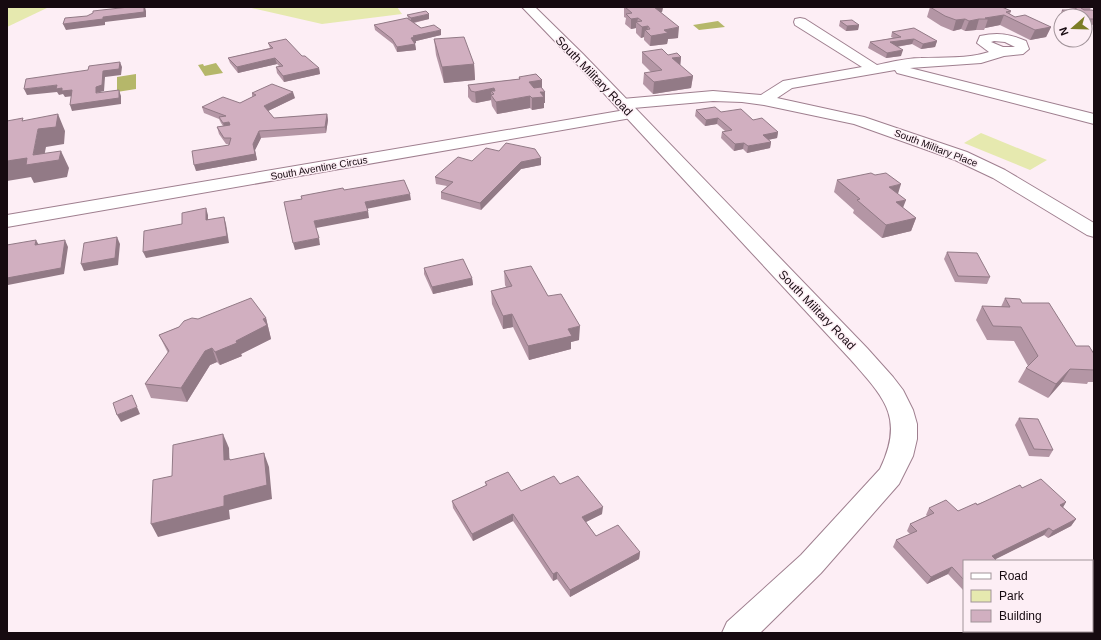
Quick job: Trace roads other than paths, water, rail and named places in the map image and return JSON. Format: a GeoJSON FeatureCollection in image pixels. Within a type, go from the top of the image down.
{"type":"FeatureCollection","features":[{"type":"Feature","properties":{"kind":"street","name":"South Military Road"},"geometry":{"type":"LineString","coordinates":[[528,7],[627,109],[864,360],[894,395],[901,409],[905,422],[904,446],[899,460],[890,476],[811,564],[738,633]]}},
{"type":"Feature","properties":{"kind":"street"},"geometry":{"type":"LineString","coordinates":[[800,22],[874,69]]}},
{"type":"Feature","properties":{"kind":"street"},"geometry":{"type":"LineString","coordinates":[[764,100],[788,84],[919,62],[952,62],[982,59],[1004,51]]}},
{"type":"Feature","properties":{"kind":"street"},"geometry":{"type":"LineString","coordinates":[[891,66],[937,80],[1094,120]]}},
{"type":"Feature","properties":{"kind":"street","name":"South Military Place"},"geometry":{"type":"LineString","coordinates":[[627,109],[714,96],[742,97],[764,100],[858,120],[961,156],[999,174],[1094,231]]}},
{"type":"Feature","properties":{"kind":"street","name":"South Aventine Circus"},"geometry":{"type":"LineString","coordinates":[[7,221],[627,109]]}}]}
